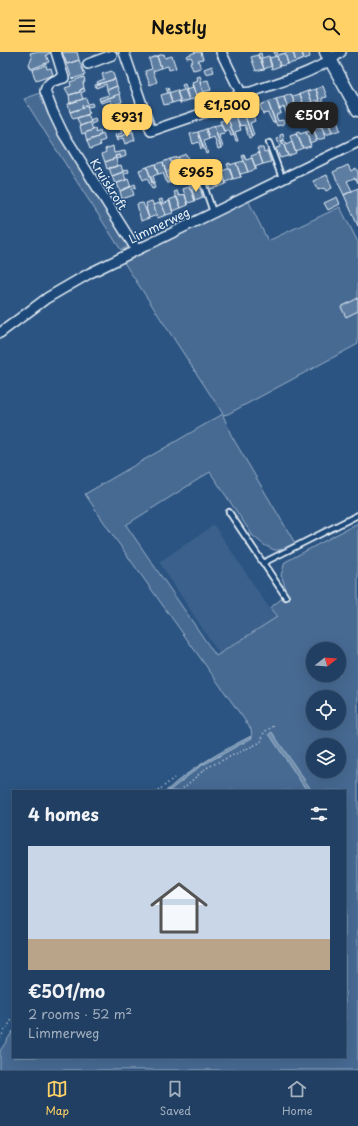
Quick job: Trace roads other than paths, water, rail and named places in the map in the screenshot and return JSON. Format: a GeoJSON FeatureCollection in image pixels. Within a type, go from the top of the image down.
{"type":"FeatureCollection","features":[{"type":"Feature","properties":{"kind":"street","name":"Kruiskroft"},"geometry":{"type":"LineString","coordinates":[[56,52],[64,78],[49,83],[46,87],[45,91],[53,112],[63,133],[136,249]]}},
{"type":"Feature","properties":{"kind":"street"},"geometry":{"type":"LineString","coordinates":[[88,64],[111,54],[123,52],[151,131],[218,108],[241,93],[251,92],[315,69],[328,56],[341,52]]}},
{"type":"Feature","properties":{"kind":"street"},"geometry":{"type":"LineString","coordinates":[[221,52],[241,93]]}},
{"type":"Feature","properties":{"kind":"street"},"geometry":{"type":"LineString","coordinates":[[328,56],[358,110]]}},
{"type":"Feature","properties":{"kind":"street","name":"Limmerweg"},"geometry":{"type":"LineString","coordinates":[[0,333],[47,298],[90,273],[136,249],[358,142]]}},
{"type":"Feature","properties":{"kind":"lane"},"geometry":{"type":"LineString","coordinates":[[269,143],[282,178]]}},
{"type":"Feature","properties":{"kind":"lane"},"geometry":{"type":"LineString","coordinates":[[200,174],[214,212]]}},
{"type":"Feature","properties":{"kind":"lane"},"geometry":{"type":"LineString","coordinates":[[229,512],[286,598]]}},
{"type":"Feature","properties":{"kind":"lane"},"geometry":{"type":"LineString","coordinates":[[263,563],[358,515]]}}]}
